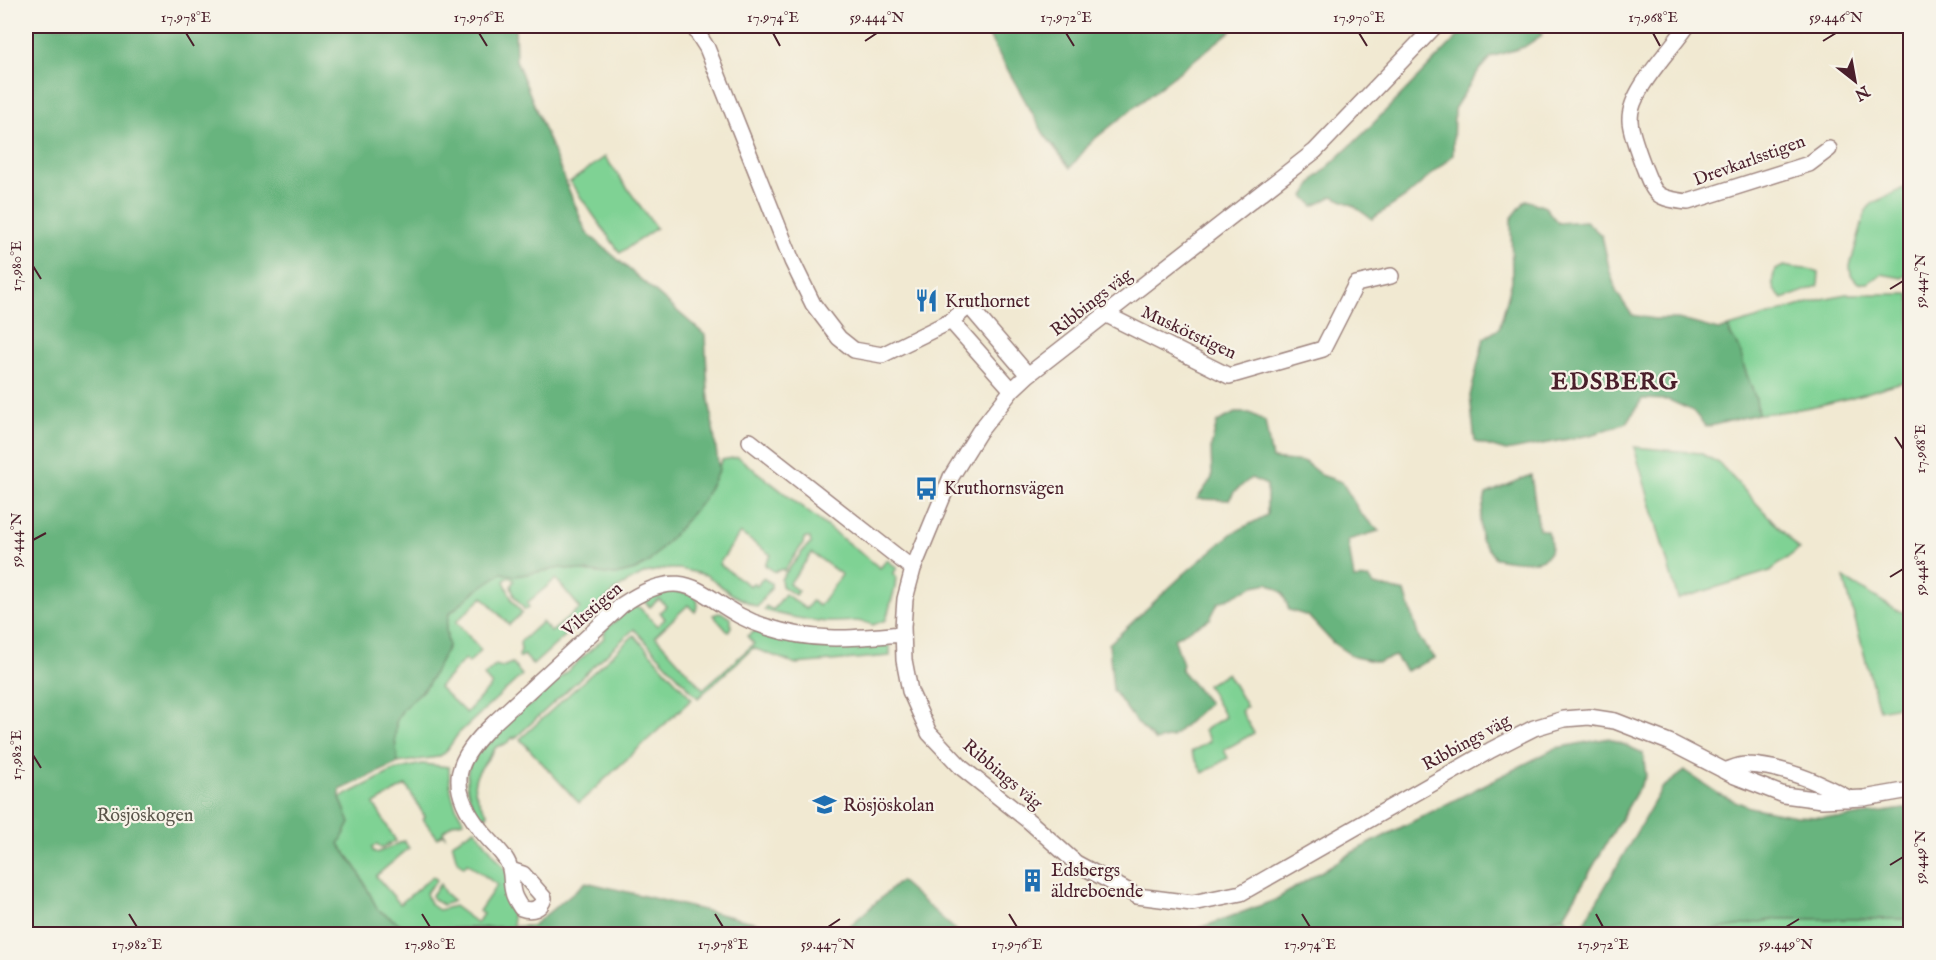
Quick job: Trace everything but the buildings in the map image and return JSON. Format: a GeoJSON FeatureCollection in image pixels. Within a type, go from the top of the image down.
{"type":"FeatureCollection","features":[{"type":"Feature","properties":{"kind":"street"},"geometry":{"type":"LineString","coordinates":[[693,26],[707,48],[792,261],[813,304],[839,338],[854,350],[882,355],[951,321],[969,306],[1028,375]]}},
{"type":"Feature","properties":{"kind":"street","name":"Ribbings väg"},"geometry":{"type":"LineString","coordinates":[[1436,26],[1419,32],[1315,151],[1028,375],[1012,390],[979,432],[951,477],[913,569],[905,599],[903,653],[910,691],[928,733],[962,768],[1030,822],[1076,863],[1137,896],[1192,903],[1241,893],[1491,750],[1534,728],[1564,719],[1589,717],[1615,721],[1670,742],[1724,771],[1784,795],[1822,800],[1850,799],[1911,790]]}},
{"type":"Feature","properties":{"kind":"street","name":"Drevkarlsstigen"},"geometry":{"type":"LineString","coordinates":[[1687,26],[1649,75],[1635,99],[1630,120],[1641,160],[1653,191],[1669,200],[1688,202],[1809,164],[1829,148]]}},
{"type":"Feature","properties":{"kind":"street","name":"Muskötstigen"},"geometry":{"type":"LineString","coordinates":[[1107,315],[1229,376],[1323,349],[1356,284],[1391,276]]}},
{"type":"Feature","properties":{"kind":"street"},"geometry":{"type":"LineString","coordinates":[[951,321],[1012,390]]}},
{"type":"Feature","properties":{"kind":"street"},"geometry":{"type":"LineString","coordinates":[[750,441],[913,569]]}},
{"type":"Feature","properties":{"kind":"street","name":"Viltstigen"},"geometry":{"type":"LineString","coordinates":[[511,870],[506,858],[464,808],[459,789],[459,773],[466,754],[476,740],[502,715],[622,605],[642,592],[661,585],[678,584],[697,588],[742,618],[767,627],[818,639],[849,639],[903,634]]}},
{"type":"Feature","properties":{"kind":"street"},"geometry":{"type":"LineString","coordinates":[[1724,771],[1745,764],[1780,771],[1819,782],[1850,799]]}},
{"type":"Feature","properties":{"kind":"green space","name":"Rösjöskogen"},"geometry":{"type":"Polygon","coordinates":[[[26,26],[515,26],[516,60],[586,232],[705,335],[708,391],[719,470],[703,500],[649,562],[635,570],[615,575],[561,568],[515,576],[502,573],[474,592],[449,614],[446,629],[448,646],[427,686],[403,709],[396,722],[395,740],[398,763],[340,790],[340,798],[350,823],[339,844],[357,869],[378,910],[409,930],[532,926],[586,882],[790,931],[843,932],[900,881],[960,934],[26,934],[26,26]]]}},
{"type":"Feature","properties":{"kind":"green space"},"geometry":{"type":"Polygon","coordinates":[[[983,26],[1237,26],[1092,141],[1070,168],[1044,134],[983,26]]]}},
{"type":"Feature","properties":{"kind":"green space"},"geometry":{"type":"Polygon","coordinates":[[[1468,26],[1538,26],[1542,35],[1524,47],[1491,57],[1479,70],[1454,109],[1453,155],[1407,196],[1372,219],[1352,205],[1333,196],[1314,206],[1304,196],[1315,179],[1363,134],[1468,26]]]}},
{"type":"Feature","properties":{"kind":"green space"},"geometry":{"type":"Polygon","coordinates":[[[605,157],[656,228],[620,253],[570,182],[605,157]]]}},
{"type":"Feature","properties":{"kind":"green space"},"geometry":{"type":"Polygon","coordinates":[[[1910,185],[1910,272],[1902,278],[1881,274],[1868,283],[1858,283],[1851,275],[1850,266],[1866,210],[1873,203],[1910,185]]]}},
{"type":"Feature","properties":{"kind":"green space"},"geometry":{"type":"Polygon","coordinates":[[[1526,200],[1545,207],[1558,223],[1586,221],[1602,236],[1617,293],[1632,315],[1654,319],[1678,319],[1718,330],[1729,327],[1730,334],[1740,349],[1756,400],[1758,414],[1706,427],[1693,411],[1669,400],[1642,399],[1627,423],[1590,435],[1506,451],[1475,442],[1470,396],[1484,338],[1499,329],[1512,281],[1511,219],[1526,200]]]}},
{"type":"Feature","properties":{"kind":"green space"},"geometry":{"type":"Polygon","coordinates":[[[1784,266],[1819,272],[1818,286],[1783,299],[1774,290],[1773,283],[1775,270],[1784,266]]]}},
{"type":"Feature","properties":{"kind":"green space"},"geometry":{"type":"Polygon","coordinates":[[[1846,294],[1910,294],[1910,381],[1822,404],[1758,414],[1756,400],[1740,349],[1730,334],[1729,327],[1846,294]]]}},
{"type":"Feature","properties":{"kind":"green space"},"geometry":{"type":"Polygon","coordinates":[[[1235,413],[1250,413],[1265,421],[1272,459],[1305,462],[1321,475],[1342,482],[1361,514],[1379,531],[1348,540],[1354,579],[1369,578],[1374,585],[1405,592],[1419,638],[1435,658],[1406,671],[1395,656],[1378,662],[1354,657],[1333,643],[1308,616],[1289,610],[1283,593],[1268,583],[1254,586],[1218,603],[1210,619],[1174,638],[1183,664],[1181,670],[1209,703],[1172,737],[1155,741],[1134,719],[1113,690],[1109,644],[1231,534],[1267,515],[1267,485],[1251,478],[1234,492],[1229,500],[1197,499],[1212,478],[1211,447],[1217,422],[1235,413]]]}},
{"type":"Feature","properties":{"kind":"green space"},"geometry":{"type":"Polygon","coordinates":[[[1634,447],[1700,453],[1719,463],[1799,549],[1770,571],[1678,599],[1634,447]]]}},
{"type":"Feature","properties":{"kind":"green space"},"geometry":{"type":"Polygon","coordinates":[[[738,457],[880,568],[887,560],[897,568],[893,574],[896,576],[895,588],[886,620],[873,625],[856,621],[826,622],[794,618],[764,610],[766,606],[773,610],[785,594],[806,609],[812,601],[819,606],[842,575],[812,553],[789,584],[798,591],[795,595],[782,586],[781,579],[806,547],[811,544],[810,538],[804,538],[803,544],[784,571],[782,569],[775,572],[765,565],[771,555],[740,533],[719,564],[750,586],[753,583],[757,586],[763,578],[771,583],[771,588],[757,607],[733,595],[706,575],[680,569],[664,569],[645,573],[619,587],[533,665],[524,655],[520,658],[520,642],[542,622],[551,632],[580,608],[556,579],[527,603],[529,607],[525,610],[514,596],[511,586],[514,580],[509,577],[504,581],[512,600],[522,613],[509,625],[483,597],[456,622],[481,650],[469,663],[465,659],[439,687],[466,713],[492,685],[484,676],[496,665],[502,667],[512,663],[522,675],[458,734],[445,753],[438,757],[398,763],[395,740],[396,722],[403,709],[427,686],[448,646],[446,629],[449,614],[502,572],[515,576],[561,568],[615,575],[635,570],[649,562],[703,500],[722,460],[738,457]]]}},
{"type":"Feature","properties":{"kind":"green space"},"geometry":{"type":"Polygon","coordinates":[[[1531,475],[1539,529],[1547,531],[1551,543],[1549,553],[1544,558],[1529,562],[1495,558],[1481,540],[1480,519],[1486,494],[1531,475]]]}},
{"type":"Feature","properties":{"kind":"green space"},"geometry":{"type":"Polygon","coordinates":[[[1844,578],[1896,610],[1910,614],[1910,704],[1879,710],[1844,578]]]}},
{"type":"Feature","properties":{"kind":"green space"},"geometry":{"type":"Polygon","coordinates":[[[666,590],[693,594],[698,607],[695,612],[688,605],[655,636],[703,689],[754,644],[747,636],[757,630],[763,636],[806,645],[848,647],[887,645],[890,646],[890,656],[796,664],[753,648],[698,698],[634,629],[514,739],[513,737],[507,743],[496,747],[479,772],[474,785],[480,803],[488,814],[482,820],[471,801],[467,784],[468,770],[473,756],[482,744],[521,707],[529,706],[604,638],[605,630],[632,606],[639,607],[657,626],[665,619],[660,612],[666,606],[659,599],[650,607],[644,601],[646,597],[666,590]]]}},
{"type":"Feature","properties":{"kind":"green space"},"geometry":{"type":"Polygon","coordinates":[[[721,612],[731,619],[728,632],[713,615],[721,612]]]}},
{"type":"Feature","properties":{"kind":"green space"},"geometry":{"type":"Polygon","coordinates":[[[634,635],[692,699],[579,803],[520,739],[634,635]]]}},
{"type":"Feature","properties":{"kind":"green space"},"geometry":{"type":"Polygon","coordinates":[[[1227,673],[1247,707],[1241,711],[1254,733],[1224,750],[1228,758],[1203,773],[1191,752],[1210,741],[1204,730],[1225,717],[1207,685],[1227,673]]]}},
{"type":"Feature","properties":{"kind":"green space"},"geometry":{"type":"Polygon","coordinates":[[[1609,738],[1643,753],[1646,776],[1564,916],[1498,934],[1184,934],[1275,900],[1353,852],[1556,748],[1609,738]]]}},
{"type":"Feature","properties":{"kind":"green space"},"geometry":{"type":"Polygon","coordinates":[[[422,764],[449,767],[452,796],[464,821],[454,823],[443,831],[445,836],[442,834],[438,838],[423,819],[425,817],[406,785],[374,804],[396,841],[381,848],[377,844],[372,848],[373,851],[377,853],[404,841],[409,848],[376,876],[400,904],[433,876],[437,880],[426,893],[430,904],[439,910],[454,906],[477,923],[483,914],[479,911],[497,885],[467,863],[464,867],[460,864],[456,859],[452,843],[475,829],[508,873],[513,927],[409,930],[378,910],[357,869],[339,844],[350,823],[340,798],[395,770],[422,764]]]}},
{"type":"Feature","properties":{"kind":"green space"},"geometry":{"type":"Polygon","coordinates":[[[1685,771],[1719,794],[1749,807],[1796,816],[1841,818],[1910,808],[1910,919],[1777,919],[1690,934],[1578,934],[1662,788],[1685,771]]]}},
{"type":"Feature","properties":{"kind":"green space"},"geometry":{"type":"Polygon","coordinates":[[[440,884],[445,893],[454,901],[443,905],[433,899],[432,895],[440,884]]]}},
{"type":"Feature","properties":{"kind":"green space"},"geometry":{"type":"Polygon","coordinates":[[[1564,916],[1578,934],[1498,934],[1564,916]]]}},
{"type":"Feature","properties":{"kind":"green space"},"geometry":{"type":"Polygon","coordinates":[[[1777,919],[1910,919],[1910,934],[1690,934],[1777,919]]]}},
{"type":"Feature","properties":{"kind":"place","name":"Kruthornet"},"geometry":{"type":"Point","coordinates":[927,301]}},
{"type":"Feature","properties":{"kind":"place","name":"Kruthornsvägen"},"geometry":{"type":"Point","coordinates":[926,488]}},
{"type":"Feature","properties":{"kind":"place","name":"Rösjöskolan"},"geometry":{"type":"Point","coordinates":[825,805]}},
{"type":"Feature","properties":{"kind":"place","name":"Edsbergs äldreboende"},"geometry":{"type":"Point","coordinates":[1033,880]}},
{"type":"Feature","properties":{"kind":"district","name":"EDSBERG"},"geometry":{"type":"Point","coordinates":[1615,381]}}]}
